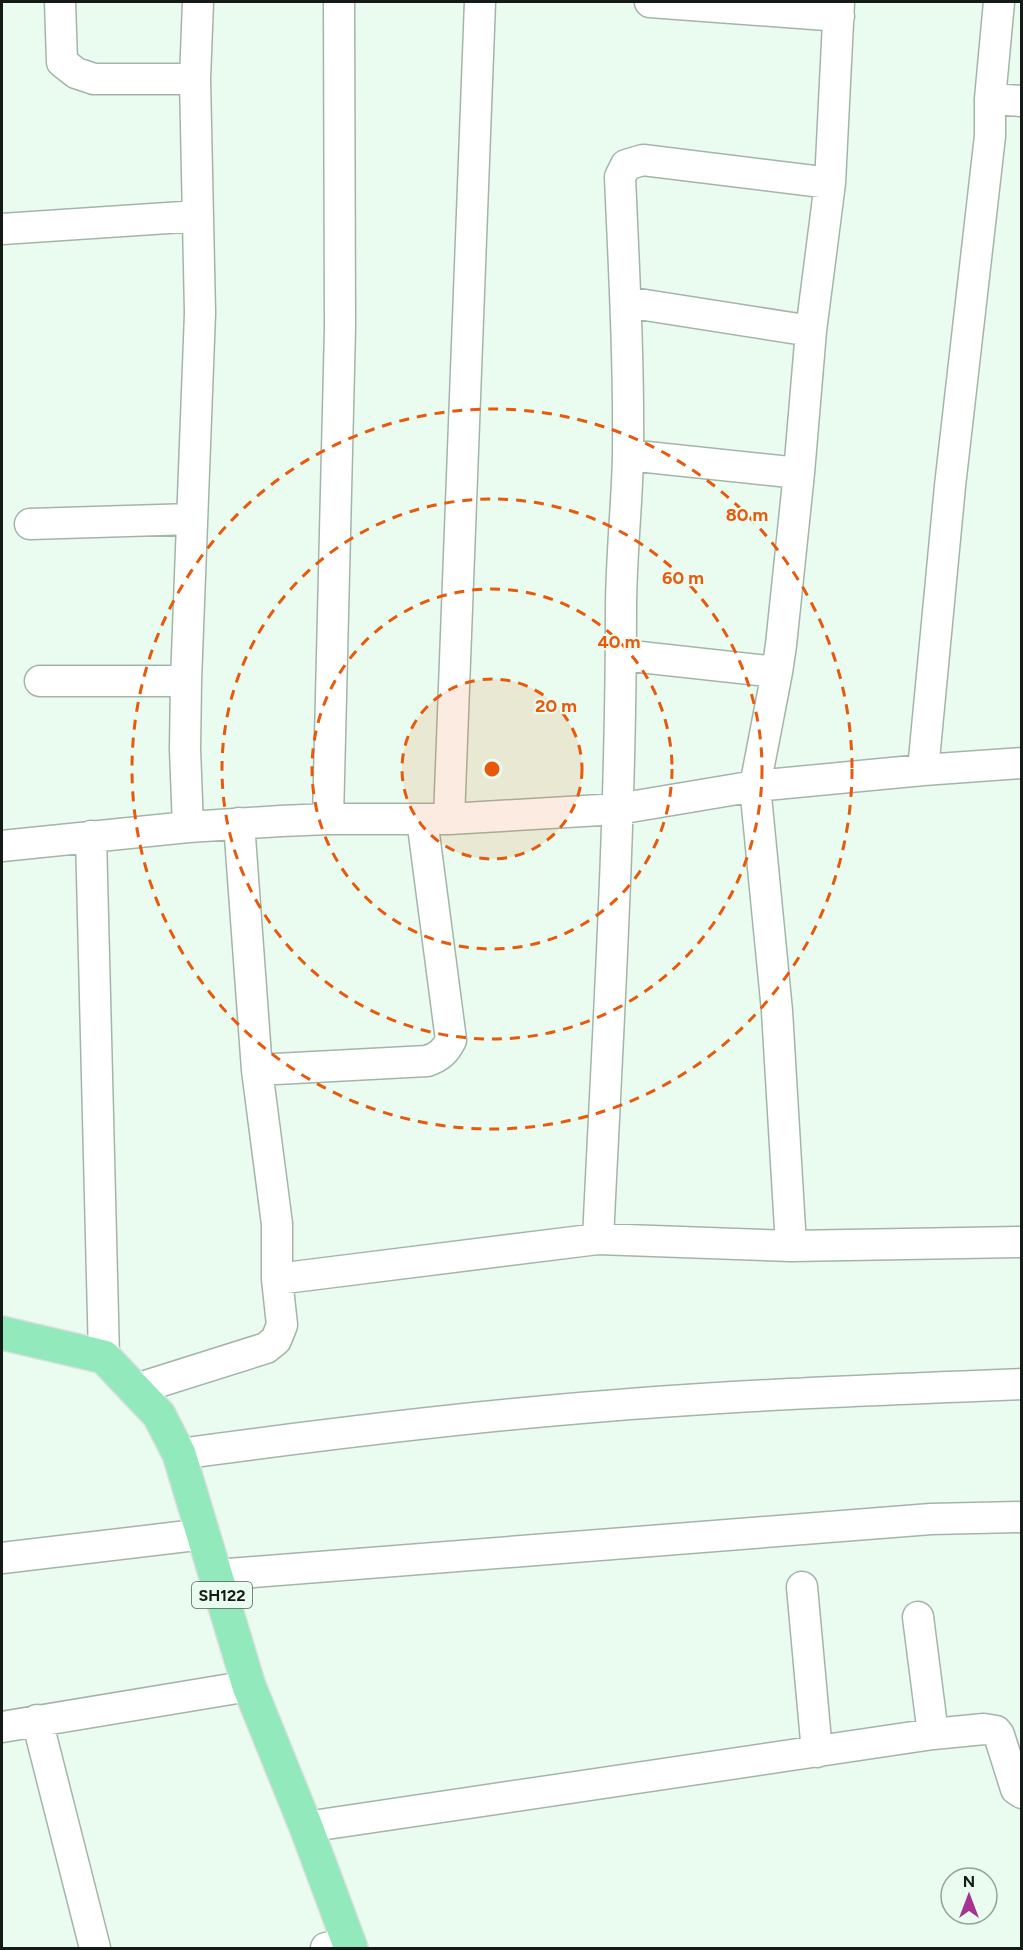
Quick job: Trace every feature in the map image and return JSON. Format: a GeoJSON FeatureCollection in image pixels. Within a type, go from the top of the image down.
{"type":"FeatureCollection","features":[{"type":"Feature","properties":{"kind":"main road"},"geometry":{"type":"LineString","coordinates":[[2,1333],[104,1357]]}},
{"type":"Feature","properties":{"kind":"main road","name":"SH122"},"geometry":{"type":"LineString","coordinates":[[104,1357],[159,1415],[179,1454],[249,1686],[306,1827],[342,1947]]}},
{"type":"Feature","properties":{"kind":"street"},"geometry":{"type":"LineString","coordinates":[[60,2],[62,62],[76,73],[94,79],[195,79]]}},
{"type":"Feature","properties":{"kind":"street"},"geometry":{"type":"LineString","coordinates":[[188,828],[185,749],[186,681],[200,313],[195,79],[198,2]]}},
{"type":"Feature","properties":{"kind":"street"},"geometry":{"type":"LineString","coordinates":[[328,819],[340,328],[339,2]]}},
{"type":"Feature","properties":{"kind":"street"},"geometry":{"type":"LineString","coordinates":[[257,1070],[427,1061],[438,1057],[446,1050],[451,1040],[436,819],[480,2]]}},
{"type":"Feature","properties":{"kind":"street"},"geometry":{"type":"LineString","coordinates":[[650,2],[839,9],[830,183],[811,331],[799,473],[777,672],[754,786],[777,1011],[791,1246]]}},
{"type":"Feature","properties":{"kind":"street"},"geometry":{"type":"LineString","coordinates":[[923,770],[950,486],[990,136],[990,99],[999,2]]}},
{"type":"Feature","properties":{"kind":"street"},"geometry":{"type":"LineString","coordinates":[[990,99],[1022,101]]}},
{"type":"Feature","properties":{"kind":"street"},"geometry":{"type":"LineString","coordinates":[[598,1239],[618,808],[621,609],[628,455],[626,302],[620,177],[626,165],[643,160],[830,183]]}},
{"type":"Feature","properties":{"kind":"street"},"geometry":{"type":"LineString","coordinates":[[2,229],[198,216]]}},
{"type":"Feature","properties":{"kind":"street"},"geometry":{"type":"LineString","coordinates":[[626,302],[811,331]]}},
{"type":"Feature","properties":{"kind":"street"},"geometry":{"type":"LineString","coordinates":[[628,455],[799,473]]}},
{"type":"Feature","properties":{"kind":"street"},"geometry":{"type":"LineString","coordinates":[[30,524],[192,519]]}},
{"type":"Feature","properties":{"kind":"street"},"geometry":{"type":"LineString","coordinates":[[622,655],[777,672]]}},
{"type":"Feature","properties":{"kind":"street"},"geometry":{"type":"LineString","coordinates":[[40,681],[186,681]]}},
{"type":"Feature","properties":{"kind":"street"},"geometry":{"type":"LineString","coordinates":[[2,846],[239,824],[328,819],[436,819],[618,808],[754,786],[1022,763]]}},
{"type":"Feature","properties":{"kind":"street"},"geometry":{"type":"LineString","coordinates":[[136,1389],[266,1348],[276,1340],[282,1325],[277,1279],[277,1224],[257,1070],[239,824]]}},
{"type":"Feature","properties":{"kind":"street"},"geometry":{"type":"LineString","coordinates":[[91,836],[104,1357]]}},
{"type":"Feature","properties":{"kind":"street"},"geometry":{"type":"LineString","coordinates":[[277,1279],[598,1239],[791,1246],[1022,1242]]}},
{"type":"Feature","properties":{"kind":"street"},"geometry":{"type":"LineString","coordinates":[[179,1454],[371,1428],[560,1409],[836,1391],[1022,1384]]}},
{"type":"Feature","properties":{"kind":"street"},"geometry":{"type":"LineString","coordinates":[[216,1575],[931,1519],[1022,1517]]}},
{"type":"Feature","properties":{"kind":"street"},"geometry":{"type":"LineString","coordinates":[[2,1558],[204,1534]]}},
{"type":"Feature","properties":{"kind":"street"},"geometry":{"type":"LineString","coordinates":[[802,1587],[817,1752]]}},
{"type":"Feature","properties":{"kind":"street"},"geometry":{"type":"LineString","coordinates":[[918,1617],[933,1734]]}},
{"type":"Feature","properties":{"kind":"street"},"geometry":{"type":"LineString","coordinates":[[2,1726],[249,1686]]}},
{"type":"Feature","properties":{"kind":"street"},"geometry":{"type":"LineString","coordinates":[[37,1720],[95,1948]]}},
{"type":"Feature","properties":{"kind":"street"},"geometry":{"type":"LineString","coordinates":[[306,1827],[933,1734],[984,1729],[996,1731],[1016,1789],[1022,1793]]}}]}
